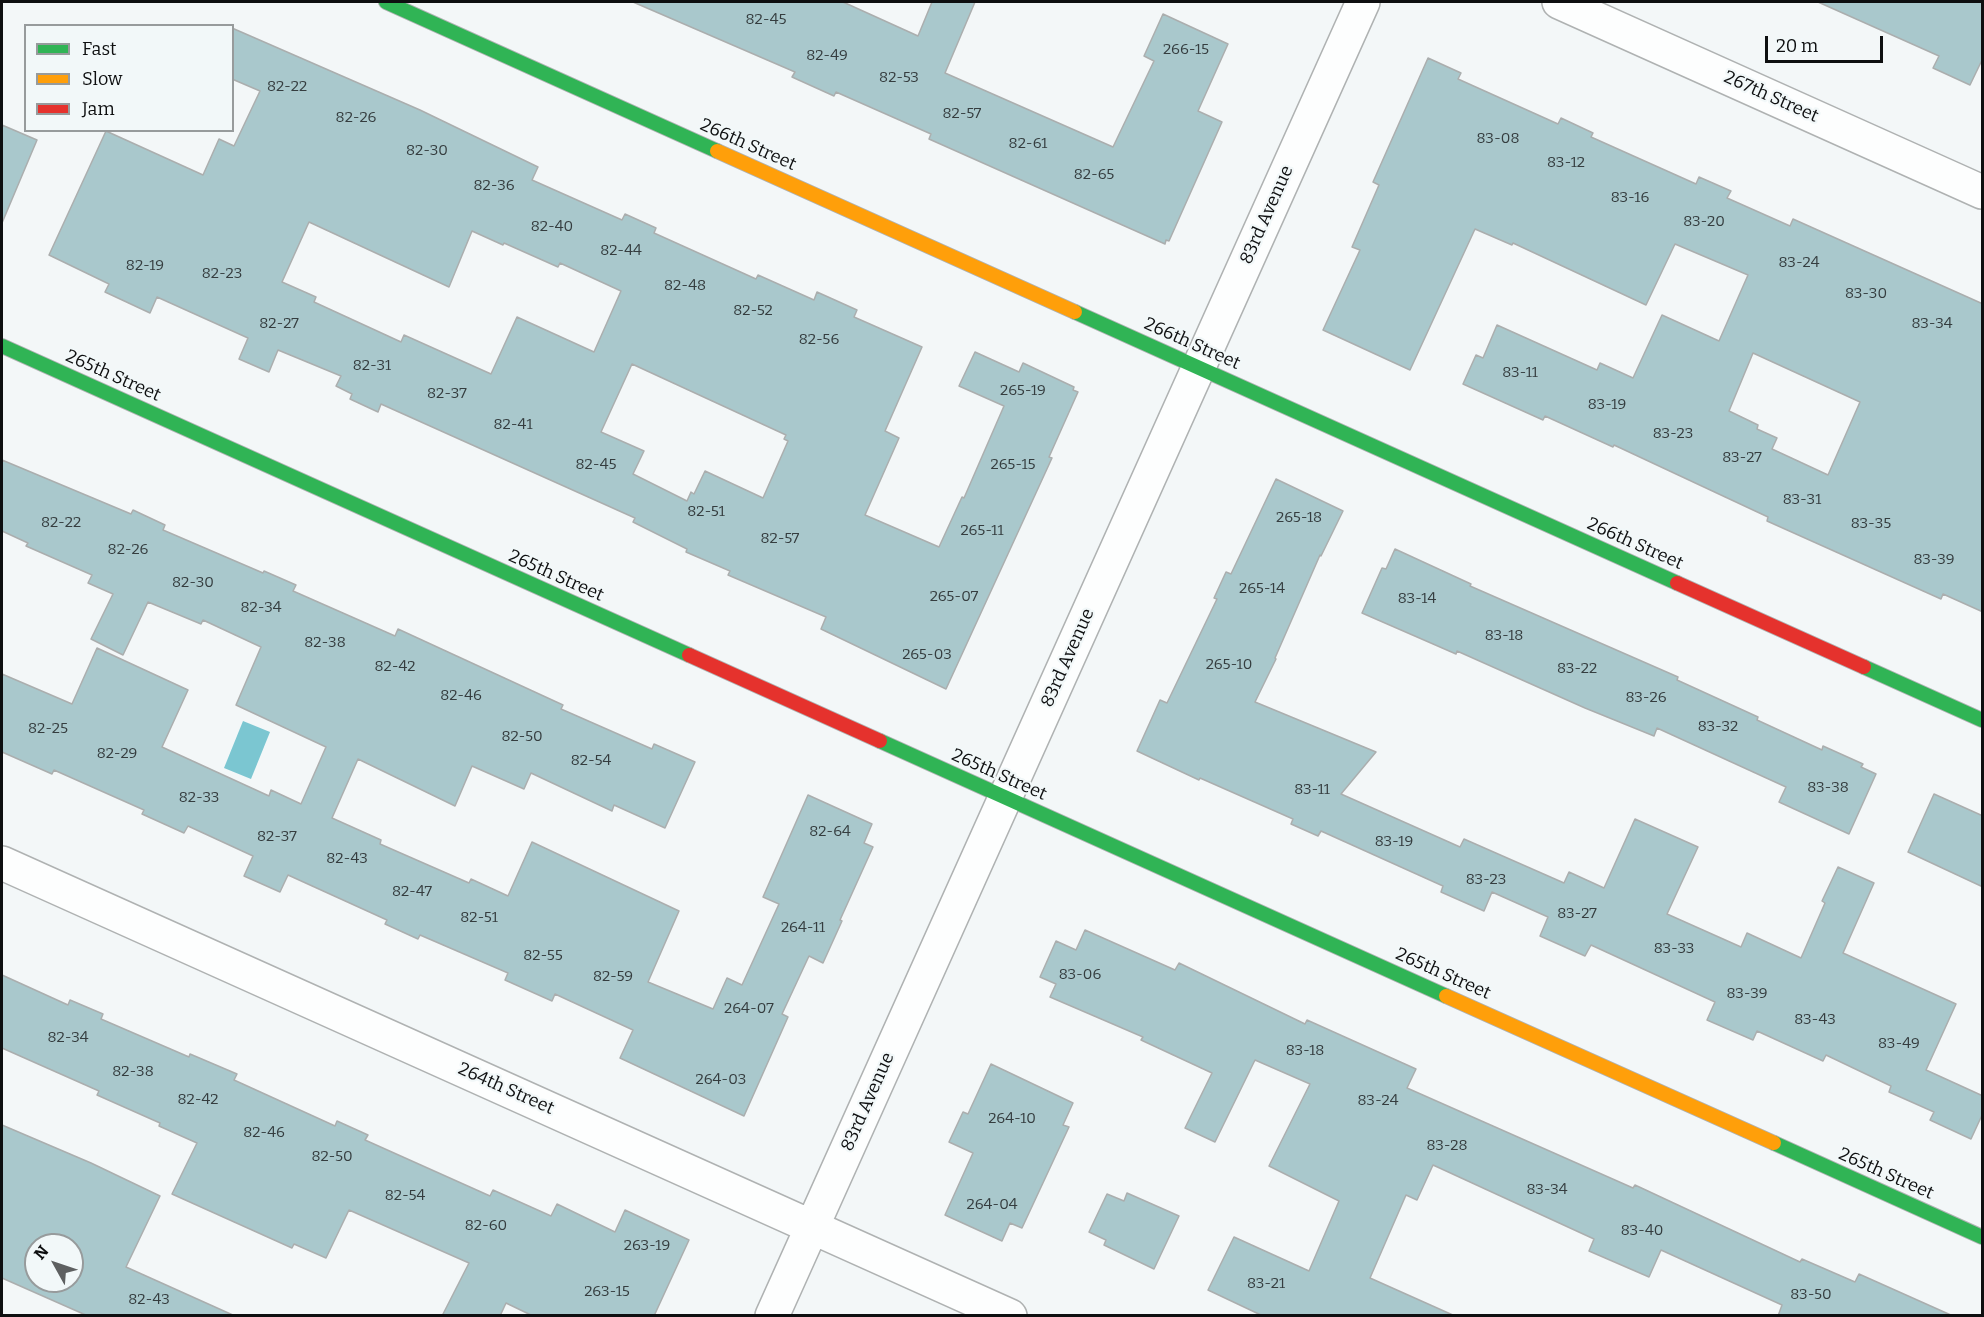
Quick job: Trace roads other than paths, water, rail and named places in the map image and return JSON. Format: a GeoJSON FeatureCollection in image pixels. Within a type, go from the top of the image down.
{"type":"FeatureCollection","features":[{"type":"Feature","properties":{"kind":"street","name":"266th Street"},"geometry":{"type":"LineString","coordinates":[[386,2],[1983,720]]}},
{"type":"Feature","properties":{"kind":"street","name":"83rd Avenue"},"geometry":{"type":"LineString","coordinates":[[772,1316],[1363,2]]}},
{"type":"Feature","properties":{"kind":"street","name":"267th Street"},"geometry":{"type":"LineString","coordinates":[[1559,2],[1983,192]]}},
{"type":"Feature","properties":{"kind":"street","name":"265th Street"},"geometry":{"type":"LineString","coordinates":[[2,346],[1983,1237]]}},
{"type":"Feature","properties":{"kind":"street","name":"264th Street"},"geometry":{"type":"LineString","coordinates":[[2,863],[1011,1316]]}},
{"type":"Feature","properties":{"kind":"water"},"geometry":{"type":"Polygon","coordinates":[[[243,721],[270,732],[251,779],[224,768],[243,721]]]}}]}
